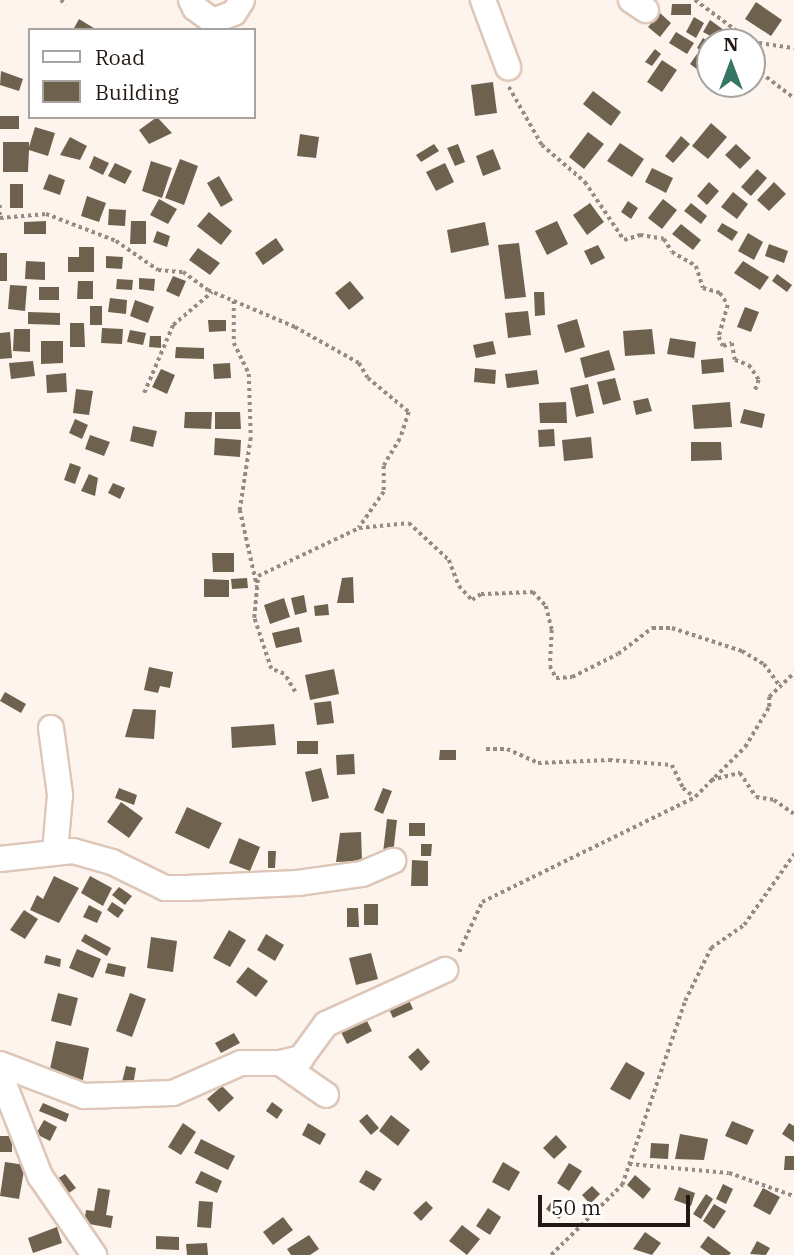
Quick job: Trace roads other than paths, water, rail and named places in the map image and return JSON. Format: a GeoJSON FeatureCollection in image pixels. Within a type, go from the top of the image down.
{"type":"FeatureCollection","features":[{"type":"Feature","properties":{"kind":"street"},"geometry":{"type":"LineString","coordinates":[[191,0],[195,8],[213,21],[234,13],[242,0]]}},
{"type":"Feature","properties":{"kind":"street"},"geometry":{"type":"LineString","coordinates":[[483,0],[509,67]]}},
{"type":"Feature","properties":{"kind":"street"},"geometry":{"type":"LineString","coordinates":[[51,729],[60,795],[55,852]]}},
{"type":"Feature","properties":{"kind":"street"},"geometry":{"type":"LineString","coordinates":[[0,859],[55,852],[90,854],[165,888],[298,883],[362,874],[393,861]]}},
{"type":"Feature","properties":{"kind":"street"},"geometry":{"type":"LineString","coordinates":[[0,1064],[84,1096],[173,1093],[241,1063],[280,1063],[301,1059],[326,1024],[444,970]]}},
{"type":"Feature","properties":{"kind":"street"},"geometry":{"type":"LineString","coordinates":[[280,1063],[326,1095]]}},
{"type":"Feature","properties":{"kind":"street"},"geometry":{"type":"LineString","coordinates":[[0,1074],[40,1176],[94,1255]]}}]}
